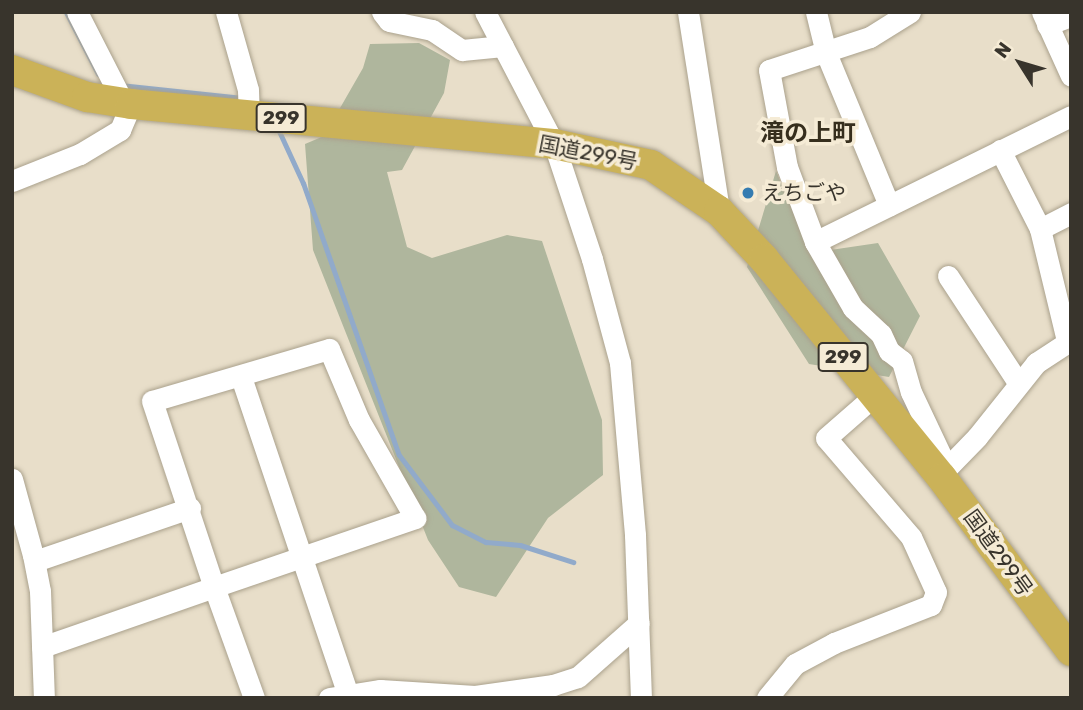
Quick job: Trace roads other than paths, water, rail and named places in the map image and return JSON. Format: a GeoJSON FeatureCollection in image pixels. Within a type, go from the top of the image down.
{"type":"FeatureCollection","features":[{"type":"Feature","properties":{"kind":"highway","name":"国道299号"},"geometry":{"type":"LineString","coordinates":[[12,70],[87,97],[127,103],[554,145],[651,165],[719,211],[764,259],[874,396],[944,473],[1071,651]]}},
{"type":"Feature","properties":{"kind":"street"},"geometry":{"type":"LineString","coordinates":[[12,181],[80,154],[120,130],[127,103],[77,12]]}},
{"type":"Feature","properties":{"kind":"street"},"geometry":{"type":"LineString","coordinates":[[226,12],[248,90],[249,115]]}},
{"type":"Feature","properties":{"kind":"street"},"geometry":{"type":"LineString","coordinates":[[382,12],[388,21],[432,30],[462,50],[503,46]]}},
{"type":"Feature","properties":{"kind":"street"},"geometry":{"type":"LineString","coordinates":[[485,12],[554,145],[592,259],[620,363],[639,623],[641,698]]}},
{"type":"Feature","properties":{"kind":"street"},"geometry":{"type":"LineString","coordinates":[[688,12],[719,211]]}},
{"type":"Feature","properties":{"kind":"street"},"geometry":{"type":"LineString","coordinates":[[816,12],[826,53],[889,205]]}},
{"type":"Feature","properties":{"kind":"street"},"geometry":{"type":"LineString","coordinates":[[909,12],[870,37],[769,70],[787,167],[815,242],[853,309],[881,334],[889,351],[902,361],[911,392],[944,473],[977,437],[1036,363],[1069,341],[1040,229],[1000,150]]}},
{"type":"Feature","properties":{"kind":"street"},"geometry":{"type":"LineString","coordinates":[[1071,16],[1045,19],[1071,76]]}},
{"type":"Feature","properties":{"kind":"street"},"geometry":{"type":"LineString","coordinates":[[815,242],[1071,116]]}},
{"type":"Feature","properties":{"kind":"street"},"geometry":{"type":"LineString","coordinates":[[1040,229],[1071,213]]}},
{"type":"Feature","properties":{"kind":"street"},"geometry":{"type":"LineString","coordinates":[[948,276],[1019,384]]}},
{"type":"Feature","properties":{"kind":"street"},"geometry":{"type":"LineString","coordinates":[[42,647],[214,587],[415,519],[359,420],[329,349],[152,401],[190,508],[214,587],[254,698]]}},
{"type":"Feature","properties":{"kind":"street"},"geometry":{"type":"LineString","coordinates":[[241,377],[302,557],[339,696],[380,690],[475,696],[553,685],[578,677],[639,623]]}},
{"type":"Feature","properties":{"kind":"street"},"geometry":{"type":"LineString","coordinates":[[766,698],[795,664],[834,643],[931,605],[936,592],[911,537],[826,438],[874,396]]}},
{"type":"Feature","properties":{"kind":"street"},"geometry":{"type":"LineString","coordinates":[[12,479],[15,502],[35,561],[40,590],[44,698]]}},
{"type":"Feature","properties":{"kind":"street"},"geometry":{"type":"LineString","coordinates":[[35,561],[190,508]]}},
{"type":"Feature","properties":{"kind":"waterway"},"geometry":{"type":"LineString","coordinates":[[66,12],[98,74]]}},
{"type":"Feature","properties":{"kind":"waterway"},"geometry":{"type":"LineString","coordinates":[[120,85],[242,98]]}},
{"type":"Feature","properties":{"kind":"waterway"},"geometry":{"type":"LineString","coordinates":[[278,129],[303,183],[399,455],[452,525],[486,542],[520,545],[573,562]]}},
{"type":"Feature","properties":{"kind":"place","name":"えちごや"},"geometry":{"type":"Point","coordinates":[748,193]}},
{"type":"Feature","properties":{"kind":"district","name":"滝の上町"},"geometry":{"type":"Point","coordinates":[808,134]}}]}
